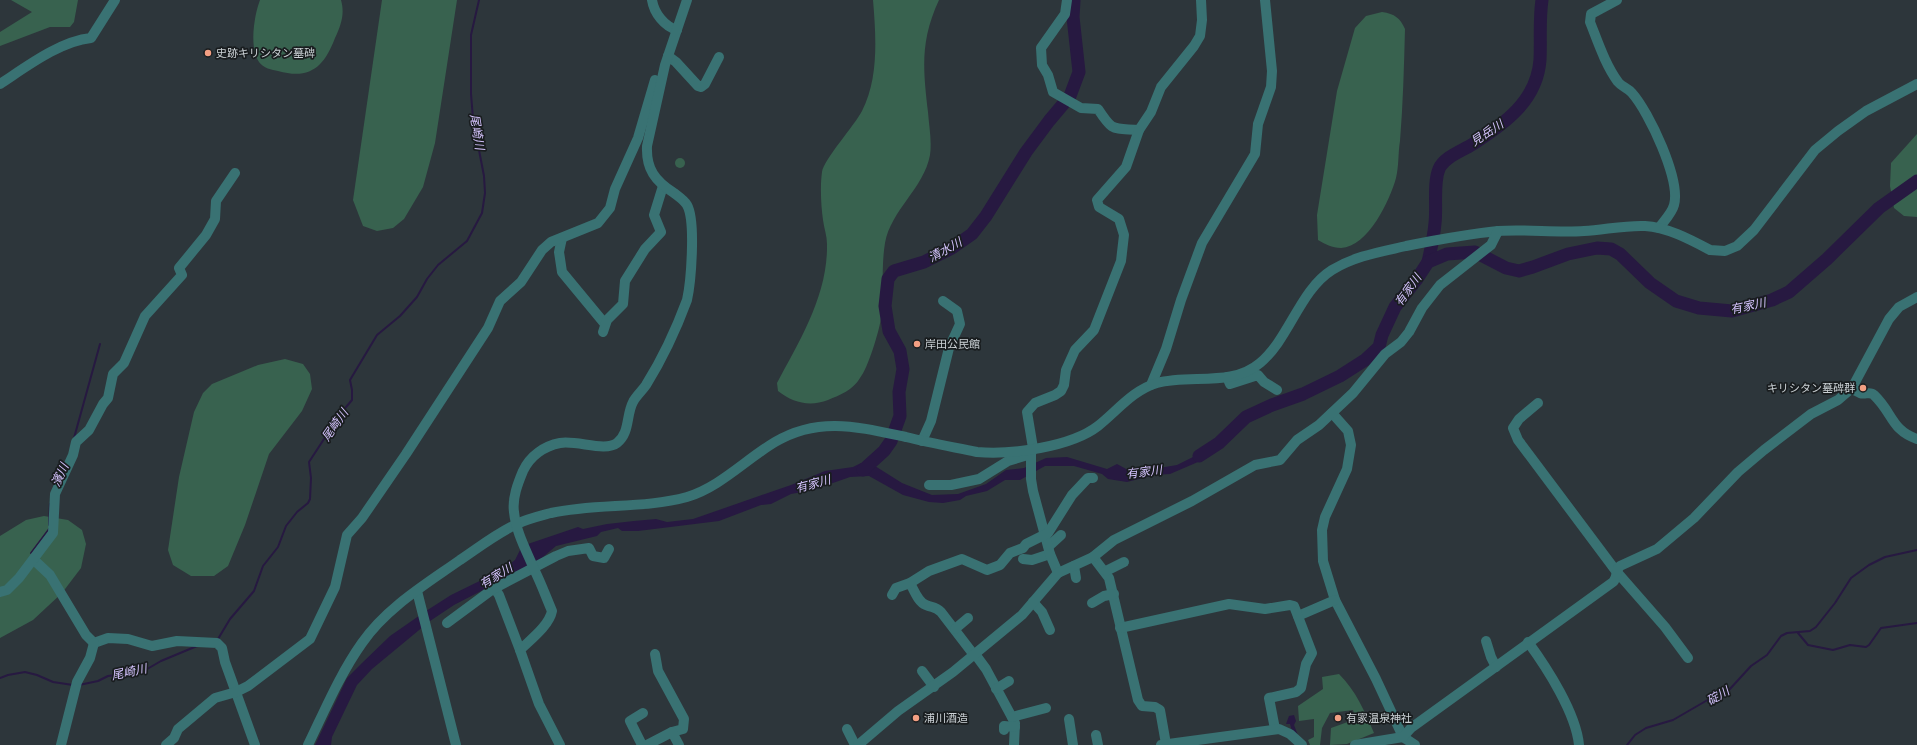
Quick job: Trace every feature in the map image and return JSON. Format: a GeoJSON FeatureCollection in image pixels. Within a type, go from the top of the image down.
{"type":"FeatureCollection","features":[{"type":"Feature","properties":{"kind":"street"},"geometry":{"type":"LineString","coordinates":[[0,84],[74,40],[91,38],[115,0]]}},
{"type":"Feature","properties":{"kind":"street"},"geometry":{"type":"LineString","coordinates":[[652,0],[655,10],[665,24],[677,30]]}},
{"type":"Feature","properties":{"kind":"street"},"geometry":{"type":"LineString","coordinates":[[520,650],[551,617],[552,611],[518,533],[514,513],[514,502],[518,482],[526,464],[537,453],[548,446],[575,442],[601,447],[615,444],[621,439],[626,430],[629,411],[633,402],[649,378],[684,309],[690,289],[692,232],[690,211],[682,198],[663,186],[651,173],[646,157],[647,146],[666,61],[687,0]]}},
{"type":"Feature","properties":{"kind":"street"},"geometry":{"type":"LineString","coordinates":[[1067,0],[1065,14],[1041,48],[1042,65],[1056,94],[1081,108],[1098,109],[1109,125],[1115,128],[1139,130]]}},
{"type":"Feature","properties":{"kind":"street"},"geometry":{"type":"LineString","coordinates":[[1058,573],[1049,550],[1031,479],[1031,453],[1027,415],[1028,409],[1035,403],[1061,391],[1064,385],[1066,370],[1075,350],[1094,330],[1121,261],[1124,235],[1120,219],[1098,207],[1097,200],[1126,167],[1139,130],[1151,112],[1162,87],[1200,36],[1202,20],[1201,0]]}},
{"type":"Feature","properties":{"kind":"street"},"geometry":{"type":"LineString","coordinates":[[1151,385],[1166,350],[1181,300],[1202,243],[1255,154],[1258,124],[1271,87],[1272,71],[1265,0]]}},
{"type":"Feature","properties":{"kind":"street"},"geometry":{"type":"LineString","coordinates":[[1617,0],[1591,14],[1590,22],[1607,66],[1618,82],[1634,96],[1650,123],[1668,161],[1675,202],[1672,210],[1659,228]]}},
{"type":"Feature","properties":{"kind":"street"},"geometry":{"type":"LineString","coordinates":[[666,61],[676,62],[701,87],[705,84],[719,56]]}},
{"type":"Feature","properties":{"kind":"street"},"geometry":{"type":"LineString","coordinates":[[166,745],[174,738],[178,729],[215,698],[236,692],[248,686],[310,639],[335,588],[347,535],[362,518],[488,328],[500,301],[521,282],[542,250],[551,242],[598,223],[610,208],[615,189],[638,138],[657,73],[666,61]]}},
{"type":"Feature","properties":{"kind":"street"},"geometry":{"type":"LineString","coordinates":[[929,485],[951,485],[979,479],[1008,461],[1088,434],[1136,394],[1151,385],[1168,381],[1227,377],[1251,370],[1269,354],[1310,293],[1330,272],[1346,262],[1367,254],[1444,238],[1498,231],[1583,231],[1638,226],[1659,228],[1718,251],[1737,246],[1754,230],[1815,150],[1866,111],[1917,84]]}},
{"type":"Feature","properties":{"kind":"street"},"geometry":{"type":"LineString","coordinates":[[2,591],[19,578],[53,533],[56,494],[73,455],[76,442],[89,430],[103,404],[108,398],[114,374],[124,363],[145,316],[163,298],[182,275],[179,268],[206,235],[215,219],[216,201],[235,173]]}},
{"type":"Feature","properties":{"kind":"street"},"geometry":{"type":"LineString","coordinates":[[562,238],[559,252],[562,272],[604,328],[622,304],[625,281],[645,249],[661,232],[654,215],[663,186]]}},
{"type":"Feature","properties":{"kind":"street"},"geometry":{"type":"LineString","coordinates":[[847,730],[856,745],[898,710],[934,687],[975,655],[1022,615],[1058,573],[1093,557],[1114,540],[1192,501],[1255,465],[1280,460],[1297,440],[1332,413],[1353,394],[1385,354],[1405,337],[1422,308],[1440,286],[1491,245],[1498,231]]}},
{"type":"Feature","properties":{"kind":"street"},"geometry":{"type":"LineString","coordinates":[[1409,742],[1411,728],[1613,582],[1616,578],[1616,571],[1620,566],[1657,549],[1694,518],[1738,472],[1764,450],[1811,414],[1838,400],[1852,388],[1889,319],[1899,307],[1917,297]]}},
{"type":"Feature","properties":{"kind":"street"},"geometry":{"type":"LineString","coordinates":[[922,441],[931,421],[949,348],[960,324],[957,310],[943,301]]}},
{"type":"Feature","properties":{"kind":"street"},"geometry":{"type":"LineString","coordinates":[[1227,377],[1230,384],[1258,375],[1264,382],[1277,390]]}},
{"type":"Feature","properties":{"kind":"street"},"geometry":{"type":"LineString","coordinates":[[1852,388],[1861,394],[1874,394],[1886,408],[1896,427],[1905,435],[1917,439]]}},
{"type":"Feature","properties":{"kind":"street"},"geometry":{"type":"LineString","coordinates":[[1538,403],[1519,419],[1513,430],[1524,448],[1616,571],[1665,627],[1688,658]]}},
{"type":"Feature","properties":{"kind":"street"},"geometry":{"type":"LineString","coordinates":[[1332,413],[1348,431],[1351,445],[1347,469],[1325,517],[1322,530],[1323,561],[1335,600],[1409,742]]}},
{"type":"Feature","properties":{"kind":"street"},"geometry":{"type":"LineString","coordinates":[[308,745],[338,682],[363,642],[382,619],[418,595],[485,543],[517,524],[552,513],[574,509],[686,497],[716,484],[787,435],[802,430],[834,425],[877,431],[977,452],[993,454],[1031,453]]}},
{"type":"Feature","properties":{"kind":"street"},"geometry":{"type":"LineString","coordinates":[[892,595],[896,588],[910,584],[929,571],[962,558],[987,570],[1000,565],[1010,553],[1023,548],[1028,543],[1046,534],[1053,527],[1074,493],[1088,478],[1093,478]]}},
{"type":"Feature","properties":{"kind":"street"},"geometry":{"type":"LineString","coordinates":[[1023,559],[1032,560],[1049,550],[1061,535]]}},
{"type":"Feature","properties":{"kind":"street"},"geometry":{"type":"LineString","coordinates":[[447,623],[495,589],[556,556],[575,549],[589,548],[593,556],[607,553],[608,567]]}},
{"type":"Feature","properties":{"kind":"street"},"geometry":{"type":"LineString","coordinates":[[1093,557],[1106,571],[1117,597],[1120,628],[1138,700],[1142,706],[1154,707],[1160,710],[1163,745],[1201,742],[1275,729],[1279,729],[1290,734],[1302,745]]}},
{"type":"Feature","properties":{"kind":"street"},"geometry":{"type":"LineString","coordinates":[[34,560],[50,575],[86,635],[94,643]]}},
{"type":"Feature","properties":{"kind":"street"},"geometry":{"type":"LineString","coordinates":[[1106,571],[1124,562]]}},
{"type":"Feature","properties":{"kind":"street"},"geometry":{"type":"LineString","coordinates":[[1074,566],[1076,578]]}},
{"type":"Feature","properties":{"kind":"street"},"geometry":{"type":"LineString","coordinates":[[910,584],[919,600],[924,605],[937,607],[986,669],[1012,717],[1015,727],[1014,745]]}},
{"type":"Feature","properties":{"kind":"street"},"geometry":{"type":"LineString","coordinates":[[1036,598],[1047,594],[1052,588]]}},
{"type":"Feature","properties":{"kind":"street"},"geometry":{"type":"LineString","coordinates":[[495,589],[499,595],[539,704],[560,745]]}},
{"type":"Feature","properties":{"kind":"street"},"geometry":{"type":"LineString","coordinates":[[418,595],[456,745]]}},
{"type":"Feature","properties":{"kind":"street"},"geometry":{"type":"LineString","coordinates":[[1092,603],[1104,596],[1117,597]]}},
{"type":"Feature","properties":{"kind":"street"},"geometry":{"type":"LineString","coordinates":[[1036,598],[1050,630]]}},
{"type":"Feature","properties":{"kind":"street"},"geometry":{"type":"LineString","coordinates":[[1298,616],[1335,600]]}},
{"type":"Feature","properties":{"kind":"street"},"geometry":{"type":"LineString","coordinates":[[1120,628],[1229,604],[1265,609],[1290,605],[1294,606],[1312,653],[1306,664],[1301,688],[1296,692],[1269,698],[1275,729]]}},
{"type":"Feature","properties":{"kind":"street"},"geometry":{"type":"LineString","coordinates":[[955,629],[968,618]]}},
{"type":"Feature","properties":{"kind":"street"},"geometry":{"type":"LineString","coordinates":[[94,643],[108,638],[128,639],[152,646],[177,641],[217,643],[222,648],[255,745]]}},
{"type":"Feature","properties":{"kind":"street"},"geometry":{"type":"LineString","coordinates":[[1486,641],[1490,657],[1496,667]]}},
{"type":"Feature","properties":{"kind":"street"},"geometry":{"type":"LineString","coordinates":[[1528,642],[1541,659],[1564,701],[1578,736],[1579,745]]}},
{"type":"Feature","properties":{"kind":"street"},"geometry":{"type":"LineString","coordinates":[[60,745],[77,685],[90,658],[94,643]]}},
{"type":"Feature","properties":{"kind":"street"},"geometry":{"type":"LineString","coordinates":[[647,745],[672,732],[683,729],[684,719],[658,671],[655,654]]}},
{"type":"Feature","properties":{"kind":"street"},"geometry":{"type":"LineString","coordinates":[[922,671],[934,687]]}},
{"type":"Feature","properties":{"kind":"street"},"geometry":{"type":"LineString","coordinates":[[996,689],[1009,681]]}},
{"type":"Feature","properties":{"kind":"street"},"geometry":{"type":"LineString","coordinates":[[1012,717],[1046,708]]}},
{"type":"Feature","properties":{"kind":"street"},"geometry":{"type":"LineString","coordinates":[[642,745],[630,721],[643,714]]}},
{"type":"Feature","properties":{"kind":"street"},"geometry":{"type":"LineString","coordinates":[[1069,719],[1074,745]]}},
{"type":"Feature","properties":{"kind":"street"},"geometry":{"type":"LineString","coordinates":[[1004,730],[1004,726],[1015,727]]}},
{"type":"Feature","properties":{"kind":"street"},"geometry":{"type":"LineString","coordinates":[[672,732],[679,745]]}},
{"type":"Feature","properties":{"kind":"street"},"geometry":{"type":"LineString","coordinates":[[1355,745],[1409,742]]}},
{"type":"Feature","properties":{"kind":"green space"},"geometry":{"type":"Polygon","coordinates":[[[11,0],[78,0],[74,22],[70,27],[50,27],[0,46],[0,32],[32,12],[11,0]]]}},
{"type":"Feature","properties":{"kind":"green space"},"geometry":{"type":"Polygon","coordinates":[[[260,0],[341,0],[343,10],[341,24],[331,48],[321,64],[314,69],[299,74],[273,70],[265,67],[259,62],[256,56],[253,40],[254,23],[260,0]]]}},
{"type":"Feature","properties":{"kind":"green space"},"geometry":{"type":"Polygon","coordinates":[[[382,0],[457,0],[435,143],[423,187],[404,219],[393,228],[377,231],[363,226],[353,200],[382,0]]]}},
{"type":"Feature","properties":{"kind":"green space"},"geometry":{"type":"Polygon","coordinates":[[[873,0],[939,0],[929,29],[924,55],[931,150],[927,167],[915,189],[900,209],[888,231],[884,252],[881,318],[873,350],[863,373],[854,386],[842,394],[821,402],[802,403],[778,391],[777,383],[803,334],[818,299],[823,281],[826,263],[827,238],[821,202],[822,172],[828,159],[862,111],[871,85],[875,57],[873,0]]]}},
{"type":"Feature","properties":{"kind":"green space"},"geometry":{"type":"Polygon","coordinates":[[[1382,12],[1396,17],[1405,29],[1402,113],[1396,178],[1383,210],[1369,231],[1351,246],[1341,248],[1335,247],[1318,240],[1317,215],[1337,91],[1355,28],[1366,16],[1382,12]]]}},
{"type":"Feature","properties":{"kind":"green space"},"geometry":{"type":"Polygon","coordinates":[[[1917,134],[1917,217],[1904,216],[1894,208],[1890,186],[1891,163],[1917,134]]]}},
{"type":"Feature","properties":{"kind":"green space"},"geometry":{"type":"Polygon","coordinates":[[[680,158],[685,163],[680,168],[675,163],[680,158]]]}},
{"type":"Feature","properties":{"kind":"green space"},"geometry":{"type":"Polygon","coordinates":[[[285,359],[303,364],[310,374],[312,389],[302,411],[269,454],[245,525],[228,566],[214,576],[191,576],[173,565],[168,550],[179,477],[194,412],[203,393],[212,384],[258,365],[285,359]]]}},
{"type":"Feature","properties":{"kind":"green space"},"geometry":{"type":"Polygon","coordinates":[[[44,516],[68,520],[82,530],[86,544],[81,568],[62,593],[33,620],[0,638],[0,536],[26,520],[44,516]]]}},
{"type":"Feature","properties":{"kind":"green space"},"geometry":{"type":"Polygon","coordinates":[[[1339,674],[1355,694],[1374,733],[1347,744],[1330,745],[1331,728],[1356,719],[1353,710],[1330,713],[1322,728],[1320,745],[1310,745],[1308,740],[1314,737],[1314,719],[1299,721],[1298,706],[1323,689],[1322,677],[1339,674]]]}},
{"type":"Feature","properties":{"kind":"water"},"geometry":{"type":"Polygon","coordinates":[[[1221,443],[1198,462],[1170,474],[1155,475],[1127,482],[1108,479],[1102,474],[1074,466],[1045,466],[1020,480],[1005,480],[987,491],[966,496],[960,500],[943,503],[929,502],[903,495],[869,476],[850,477],[813,490],[791,494],[771,504],[761,505],[719,521],[638,531],[622,531],[618,528],[601,532],[597,536],[556,546],[537,562],[454,605],[430,621],[372,669],[357,685],[332,737],[331,745],[315,745],[347,678],[390,636],[451,595],[500,571],[515,560],[522,546],[578,527],[583,529],[607,524],[656,519],[667,522],[693,519],[791,485],[825,471],[853,467],[861,463],[875,466],[902,483],[932,495],[958,494],[986,484],[1006,470],[1024,468],[1046,458],[1067,457],[1107,469],[1117,464],[1128,470],[1153,469],[1177,465],[1221,443]]]}},
{"type":"Feature","properties":{"kind":"water"},"geometry":{"type":"Polygon","coordinates":[[[1294,715],[1296,721],[1294,725],[1299,738],[1292,731],[1290,724],[1286,724],[1289,716],[1294,715]]]}},
{"type":"Feature","properties":{"kind":"waterway","name":"尾崎川"},"geometry":{"type":"LineString","coordinates":[[218,639],[230,619],[254,591],[263,566],[278,547],[286,526],[297,512],[308,503],[310,499],[311,478],[309,462],[341,413],[352,400],[350,380],[377,335],[400,316],[417,297],[427,279],[438,265],[467,241],[482,213],[485,193],[484,176],[473,119],[471,94],[471,35],[479,0]]}},
{"type":"Feature","properties":{"kind":"waterway","name":"清水川"},"geometry":{"type":"LineString","coordinates":[[863,470],[884,451],[891,441],[900,416],[899,392],[903,369],[900,351],[889,331],[885,306],[888,279],[894,271],[924,262],[952,248],[972,234],[986,216],[1026,152],[1070,96],[1079,72],[1073,17],[1074,0]]}},
{"type":"Feature","properties":{"kind":"waterway","name":"見岳川"},"geometry":{"type":"LineString","coordinates":[[1428,262],[1435,228],[1436,181],[1439,169],[1441,165],[1449,158],[1485,136],[1507,119],[1517,110],[1533,88],[1538,75],[1540,60],[1540,22],[1542,0]]}},
{"type":"Feature","properties":{"kind":"waterway","name":"有家川"},"geometry":{"type":"LineString","coordinates":[[1199,456],[1219,443],[1246,417],[1272,405],[1303,394],[1340,376],[1365,360],[1379,347],[1382,335],[1395,307],[1428,262],[1447,254],[1475,252],[1506,268],[1519,271],[1568,254],[1597,248],[1611,249],[1620,254],[1650,283],[1676,301],[1699,308],[1732,311],[1772,300],[1789,292],[1827,259],[1879,208],[1917,181]]}},
{"type":"Feature","properties":{"kind":"waterway","name":"濱川"},"geometry":{"type":"LineString","coordinates":[[74,438],[100,344]]}},
{"type":"Feature","properties":{"kind":"waterway","name":"濱川"},"geometry":{"type":"LineString","coordinates":[[49,525],[50,504]]}},
{"type":"Feature","properties":{"kind":"waterway","name":"濱川"},"geometry":{"type":"LineString","coordinates":[[31,553],[49,529]]}},
{"type":"Feature","properties":{"kind":"waterway","name":"碇川"},"geometry":{"type":"LineString","coordinates":[[1627,745],[1635,735],[1646,728],[1673,720],[1711,698],[1729,690],[1751,666],[1767,655],[1781,636],[1787,633],[1810,631],[1816,627],[1835,603],[1851,578],[1869,565],[1885,557],[1917,550]]}},
{"type":"Feature","properties":{"kind":"waterway"},"geometry":{"type":"LineString","coordinates":[[1798,633],[1808,645],[1833,650],[1850,645],[1866,647],[1881,628],[1917,623]]}},
{"type":"Feature","properties":{"kind":"waterway","name":"尾崎川"},"geometry":{"type":"LineString","coordinates":[[79,685],[98,681],[108,676],[142,672],[161,661],[197,646]]}},
{"type":"Feature","properties":{"kind":"waterway","name":"尾崎川"},"geometry":{"type":"LineString","coordinates":[[0,678],[25,672],[37,675],[53,682],[73,685]]}},
{"type":"Feature","properties":{"kind":"place","name":"史跡キリシタン墓碑"},"geometry":{"type":"Point","coordinates":[208,53]}},
{"type":"Feature","properties":{"kind":"place","name":"岸田公民館"},"geometry":{"type":"Point","coordinates":[917,344]}},
{"type":"Feature","properties":{"kind":"place","name":"キリシタン墓碑群"},"geometry":{"type":"Point","coordinates":[1863,388]}},
{"type":"Feature","properties":{"kind":"place","name":"浦川酒造"},"geometry":{"type":"Point","coordinates":[916,718]}},
{"type":"Feature","properties":{"kind":"place","name":"有家温泉神社"},"geometry":{"type":"Point","coordinates":[1338,718]}}]}
